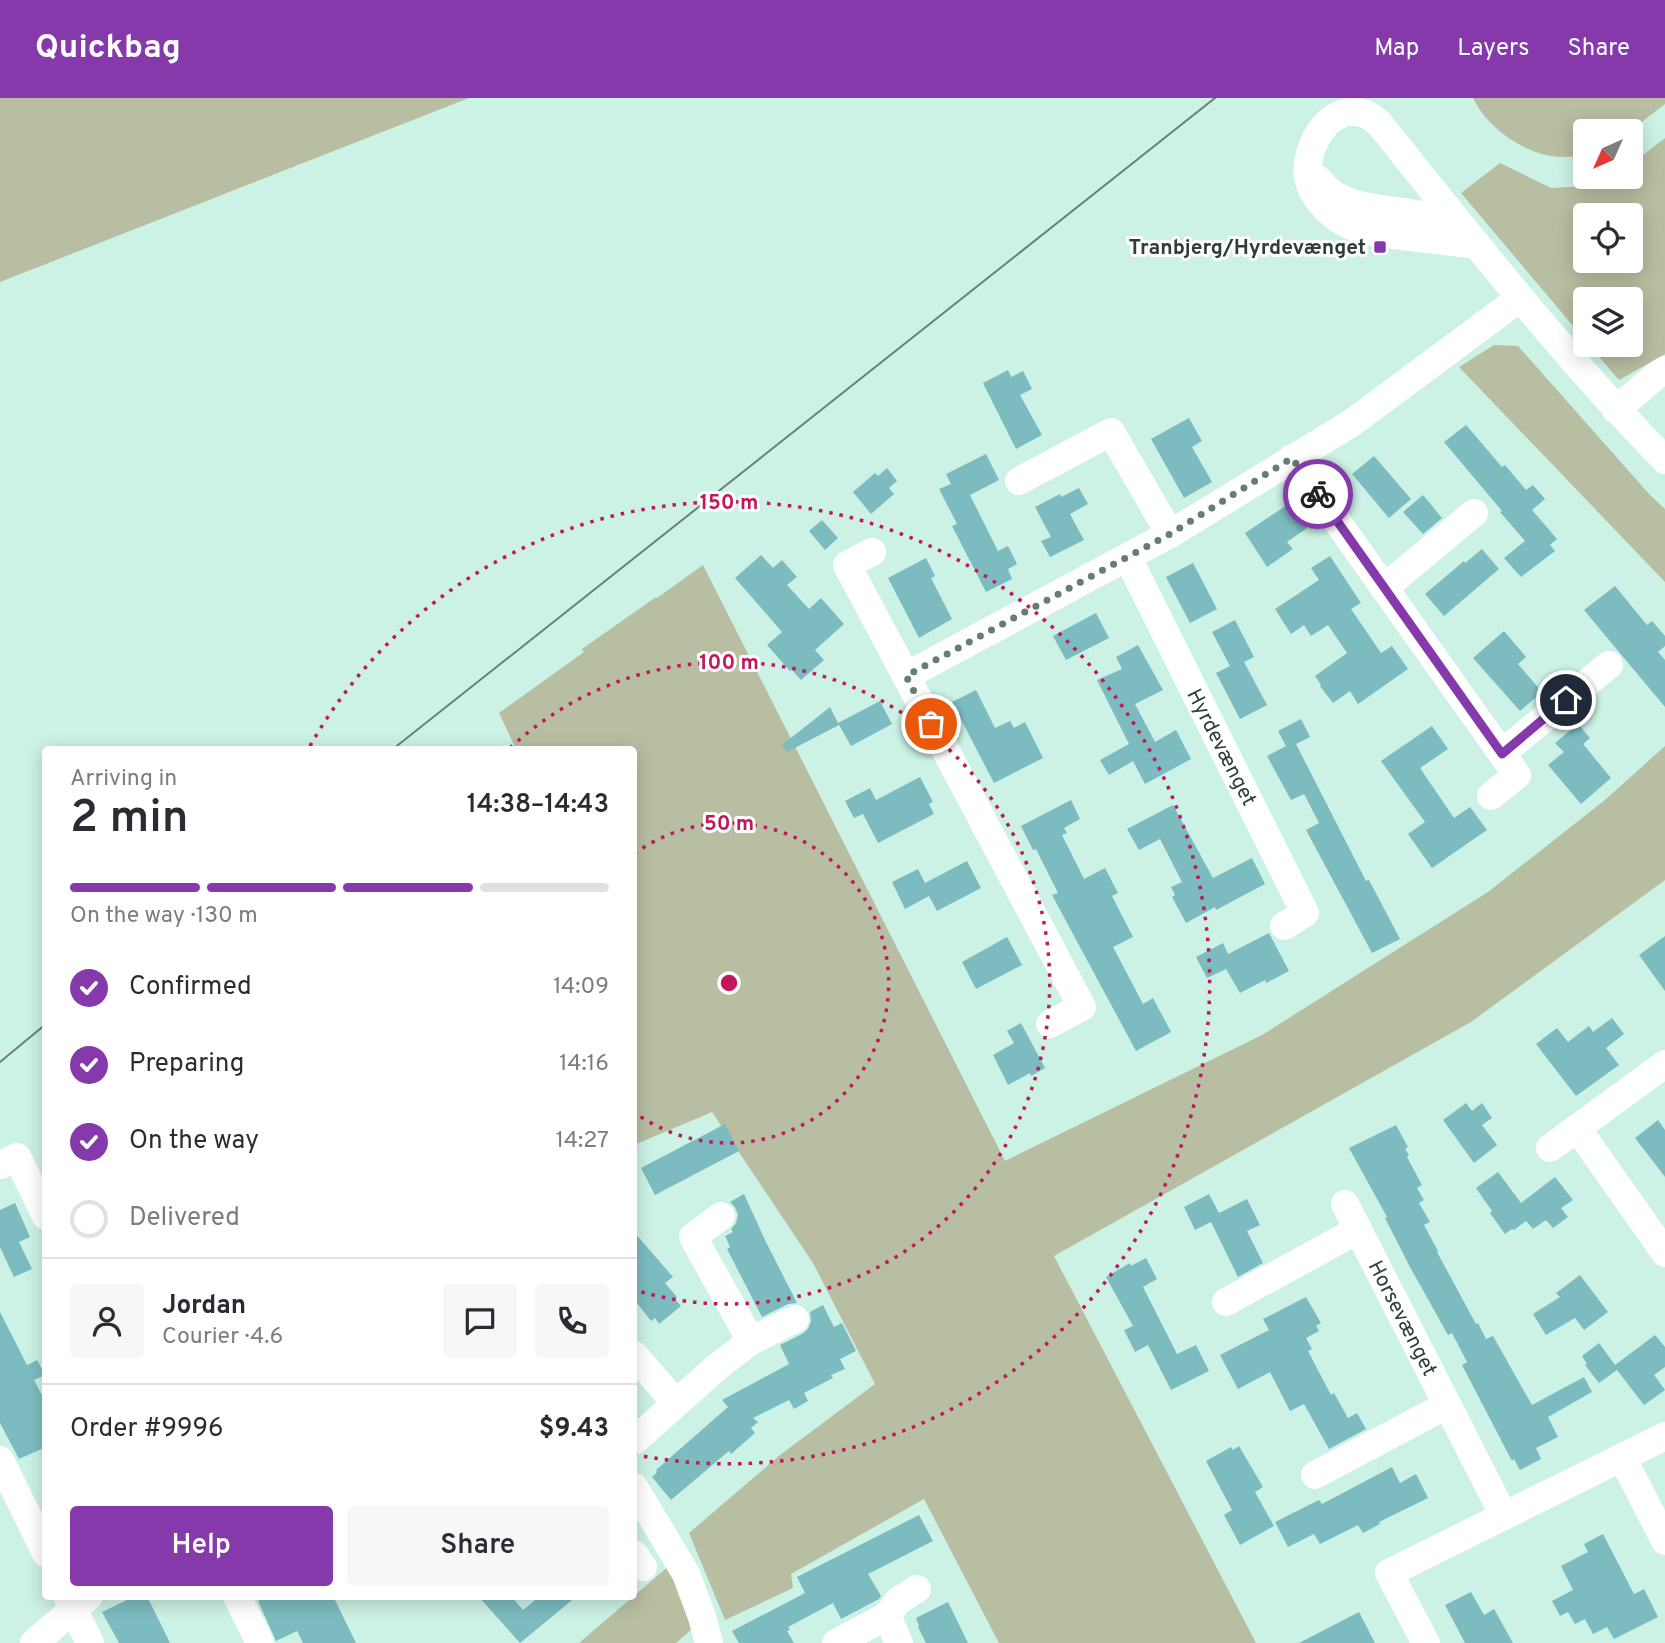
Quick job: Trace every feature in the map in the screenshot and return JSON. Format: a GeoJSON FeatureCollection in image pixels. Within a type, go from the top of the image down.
{"type":"FeatureCollection","features":[{"type":"Feature","properties":{"kind":"street"},"geometry":{"type":"LineString","coordinates":[[1477,245],[1366,231],[1346,224],[1316,197],[1308,179],[1308,160],[1313,144],[1329,122],[1339,115],[1358,111],[1379,122],[1520,298],[1616,410],[1665,460]]}},
{"type":"Feature","properties":{"kind":"street"},"geometry":{"type":"LineString","coordinates":[[1308,160],[1321,183],[1346,201],[1362,206],[1456,219]]}},
{"type":"Feature","properties":{"kind":"street"},"geometry":{"type":"LineString","coordinates":[[906,676],[1128,558],[1353,422],[1520,298]]}},
{"type":"Feature","properties":{"kind":"street"},"geometry":{"type":"LineString","coordinates":[[1616,410],[1665,370]]}},
{"type":"Feature","properties":{"kind":"street"},"geometry":{"type":"LineString","coordinates":[[1019,481],[1111,432],[1170,534]]}},
{"type":"Feature","properties":{"kind":"street"},"geometry":{"type":"LineString","coordinates":[[1292,458],[1517,775],[1490,796]]}},
{"type":"Feature","properties":{"kind":"street"},"geometry":{"type":"LineString","coordinates":[[1384,588],[1474,513]]}},
{"type":"Feature","properties":{"kind":"street"},"geometry":{"type":"LineString","coordinates":[[872,552],[847,565],[1082,1007],[1050,1024]]}},
{"type":"Feature","properties":{"kind":"street","name":"Hyrdevænget"},"geometry":{"type":"LineString","coordinates":[[1128,558],[1305,913],[1284,926]]}},
{"type":"Feature","properties":{"kind":"street"},"geometry":{"type":"LineString","coordinates":[[1502,754],[1609,665]]}},
{"type":"Feature","properties":{"kind":"street"},"geometry":{"type":"LineString","coordinates":[[1550,1148],[1665,1064]]}},
{"type":"Feature","properties":{"kind":"street"},"geometry":{"type":"LineString","coordinates":[[1577,1128],[1665,1252]]}},
{"type":"Feature","properties":{"kind":"street"},"geometry":{"type":"LineString","coordinates":[[0,1166],[17,1157],[42,1208]]}},
{"type":"Feature","properties":{"kind":"street","name":"Horsevænget"},"geometry":{"type":"LineString","coordinates":[[1345,1204],[1504,1516]]}},
{"type":"Feature","properties":{"kind":"street"},"geometry":{"type":"LineString","coordinates":[[722,1216],[693,1237],[751,1341]]}},
{"type":"Feature","properties":{"kind":"street"},"geometry":{"type":"LineString","coordinates":[[1226,1301],[1358,1230]]}},
{"type":"Feature","properties":{"kind":"street"},"geometry":{"type":"LineString","coordinates":[[637,1438],[717,1367],[751,1341],[795,1319]]}},
{"type":"Feature","properties":{"kind":"street"},"geometry":{"type":"LineString","coordinates":[[637,1358],[676,1403]]}},
{"type":"Feature","properties":{"kind":"street"},"geometry":{"type":"LineString","coordinates":[[1315,1475],[1447,1405]]}},
{"type":"Feature","properties":{"kind":"street"},"geometry":{"type":"LineString","coordinates":[[1426,1643],[1389,1573],[1665,1436]]}},
{"type":"Feature","properties":{"kind":"street"},"geometry":{"type":"LineString","coordinates":[[1622,1457],[1665,1541]]}},
{"type":"Feature","properties":{"kind":"street"},"geometry":{"type":"LineString","coordinates":[[0,1461],[42,1545]]}},
{"type":"Feature","properties":{"kind":"street"},"geometry":{"type":"LineString","coordinates":[[637,1494],[686,1574],[709,1643]]}},
{"type":"Feature","properties":{"kind":"street"},"geometry":{"type":"LineString","coordinates":[[836,1643],[887,1616],[898,1601],[917,1589]]}},
{"type":"Feature","properties":{"kind":"street"},"geometry":{"type":"LineString","coordinates":[[34,1643],[76,1600],[90,1643]]}},
{"type":"Feature","properties":{"kind":"street"},"geometry":{"type":"LineString","coordinates":[[239,1600],[260,1643]]}},
{"type":"Feature","properties":{"kind":"street"},"geometry":{"type":"LineString","coordinates":[[887,1616],[899,1643]]}},
{"type":"Feature","properties":{"kind":"green space"},"geometry":{"type":"Polygon","coordinates":[[[0,98],[469,98],[0,282],[0,98]]]}},
{"type":"Feature","properties":{"kind":"green space"},"geometry":{"type":"Polygon","coordinates":[[[1473,98],[1665,98],[1665,104],[1643,121],[1573,119],[1573,156],[1563,157],[1550,156],[1523,147],[1499,130],[1473,98]]]}},
{"type":"Feature","properties":{"kind":"green space"},"geometry":{"type":"Polygon","coordinates":[[[1665,138],[1665,354],[1619,380],[1599,357],[1643,357],[1643,287],[1573,287],[1573,326],[1461,193],[1500,163],[1551,188],[1643,189],[1643,155],[1665,138]]]}},
{"type":"Feature","properties":{"kind":"green space"},"geometry":{"type":"Polygon","coordinates":[[[1494,345],[1518,346],[1665,509],[1665,582],[1459,367],[1494,345]]]}},
{"type":"Feature","properties":{"kind":"green space"},"geometry":{"type":"Polygon","coordinates":[[[703,565],[1005,1161],[1262,1035],[1488,892],[1605,800],[1665,746],[1665,880],[1471,1022],[1054,1256],[1256,1643],[999,1643],[924,1499],[791,1574],[793,1588],[725,1620],[689,1533],[780,1455],[875,1384],[813,1263],[712,1112],[637,1144],[637,746],[515,746],[499,713],[584,652],[582,649],[703,565]]]}},
{"type":"Feature","properties":{"kind":"green space"},"geometry":{"type":"Polygon","coordinates":[[[670,1565],[693,1628],[676,1643],[579,1643],[629,1600],[637,1600],[637,1593],[670,1565]]]}},
{"type":"Feature","properties":{"kind":"building"},"geometry":{"type":"Polygon","coordinates":[[[1008,370],[1011,377],[1023,371],[1032,389],[1020,395],[1042,435],[1016,449],[983,383],[1008,370]]]}},
{"type":"Feature","properties":{"kind":"building"},"geometry":{"type":"Polygon","coordinates":[[[1189,418],[1202,441],[1192,447],[1212,482],[1184,498],[1151,439],[1189,418]]]}},
{"type":"Feature","properties":{"kind":"building"},"geometry":{"type":"Polygon","coordinates":[[[1466,425],[1526,490],[1533,485],[1545,499],[1532,510],[1557,539],[1550,545],[1555,551],[1521,577],[1504,558],[1525,541],[1444,442],[1466,425]]]}},
{"type":"Feature","properties":{"kind":"building"},"geometry":{"type":"Polygon","coordinates":[[[986,454],[999,480],[970,495],[998,551],[1008,546],[1017,564],[1008,569],[1012,579],[986,592],[952,526],[957,524],[939,489],[951,484],[946,474],[986,454]]]}},
{"type":"Feature","properties":{"kind":"building"},"geometry":{"type":"Polygon","coordinates":[[[1374,456],[1411,499],[1389,518],[1352,474],[1374,456]]]}},
{"type":"Feature","properties":{"kind":"building"},"geometry":{"type":"Polygon","coordinates":[[[887,468],[897,481],[889,488],[894,494],[871,514],[853,492],[875,473],[878,476],[887,468]]]}},
{"type":"Feature","properties":{"kind":"building"},"geometry":{"type":"Polygon","coordinates":[[[1079,488],[1088,504],[1070,514],[1084,540],[1050,557],[1041,541],[1051,537],[1035,507],[1079,488]]]}},
{"type":"Feature","properties":{"kind":"building"},"geometry":{"type":"Polygon","coordinates":[[[1423,495],[1442,518],[1423,534],[1403,512],[1423,495]]]}},
{"type":"Feature","properties":{"kind":"building"},"geometry":{"type":"Polygon","coordinates":[[[1290,503],[1307,528],[1287,542],[1293,549],[1267,567],[1245,533],[1290,503]]]}},
{"type":"Feature","properties":{"kind":"building"},"geometry":{"type":"Polygon","coordinates":[[[822,520],[838,538],[825,550],[809,531],[822,520]]]}},
{"type":"Feature","properties":{"kind":"building"},"geometry":{"type":"Polygon","coordinates":[[[1482,549],[1499,569],[1444,616],[1425,594],[1482,549]]]}},
{"type":"Feature","properties":{"kind":"building"},"geometry":{"type":"Polygon","coordinates":[[[761,555],[773,568],[782,560],[797,577],[787,585],[809,609],[821,598],[844,624],[815,650],[824,660],[801,680],[767,645],[782,632],[735,578],[761,555]]]}},
{"type":"Feature","properties":{"kind":"building"},"geometry":{"type":"Polygon","coordinates":[[[1330,556],[1361,603],[1351,609],[1381,653],[1392,646],[1408,669],[1358,704],[1350,691],[1333,703],[1315,676],[1347,653],[1328,625],[1311,636],[1304,625],[1291,634],[1275,609],[1319,580],[1311,568],[1330,556]]]}},
{"type":"Feature","properties":{"kind":"building"},"geometry":{"type":"Polygon","coordinates":[[[926,558],[935,576],[931,578],[952,619],[919,638],[888,578],[926,558]]]}},
{"type":"Feature","properties":{"kind":"building"},"geometry":{"type":"Polygon","coordinates":[[[1193,563],[1217,609],[1190,623],[1166,577],[1193,563]]]}},
{"type":"Feature","properties":{"kind":"building"},"geometry":{"type":"Polygon","coordinates":[[[1615,586],[1647,625],[1652,621],[1665,636],[1665,646],[1658,652],[1665,660],[1665,707],[1584,610],[1615,586]]]}},
{"type":"Feature","properties":{"kind":"building"},"geometry":{"type":"Polygon","coordinates":[[[1096,613],[1109,638],[1066,660],[1053,636],[1096,613]]]}},
{"type":"Feature","properties":{"kind":"building"},"geometry":{"type":"Polygon","coordinates":[[[1235,620],[1254,657],[1244,662],[1267,705],[1240,719],[1216,673],[1230,666],[1212,632],[1235,620]]]}},
{"type":"Feature","properties":{"kind":"building"},"geometry":{"type":"Polygon","coordinates":[[[1504,631],[1526,657],[1518,664],[1542,692],[1520,711],[1473,658],[1504,631]]]}},
{"type":"Feature","properties":{"kind":"building"},"geometry":{"type":"Polygon","coordinates":[[[1138,645],[1163,690],[1135,704],[1155,742],[1176,730],[1191,759],[1145,784],[1133,761],[1109,775],[1100,760],[1129,744],[1097,680],[1122,669],[1116,657],[1138,645]]]}},
{"type":"Feature","properties":{"kind":"building"},"geometry":{"type":"Polygon","coordinates":[[[976,690],[995,728],[1010,721],[1014,728],[1025,722],[1043,758],[994,783],[952,702],[976,690]]]}},
{"type":"Feature","properties":{"kind":"building"},"geometry":{"type":"Polygon","coordinates":[[[880,701],[892,724],[851,746],[838,723],[880,701]]]}},
{"type":"Feature","properties":{"kind":"building"},"geometry":{"type":"Polygon","coordinates":[[[830,707],[839,725],[787,752],[782,745],[830,707]]]}},
{"type":"Feature","properties":{"kind":"building"},"geometry":{"type":"Polygon","coordinates":[[[1301,719],[1310,737],[1296,744],[1366,881],[1369,880],[1400,939],[1372,953],[1306,830],[1319,823],[1304,794],[1291,800],[1267,756],[1286,746],[1278,731],[1301,719]]]}},
{"type":"Feature","properties":{"kind":"building"},"geometry":{"type":"Polygon","coordinates":[[[1578,724],[1590,738],[1583,744],[1611,778],[1581,804],[1548,765],[1564,752],[1555,743],[1578,724]]]}},
{"type":"Feature","properties":{"kind":"building"},"geometry":{"type":"Polygon","coordinates":[[[1432,726],[1448,749],[1420,768],[1454,818],[1470,807],[1487,830],[1432,868],[1408,834],[1425,822],[1381,761],[1432,726]]]}},
{"type":"Feature","properties":{"kind":"building"},"geometry":{"type":"Polygon","coordinates":[[[920,777],[933,802],[929,804],[934,814],[878,843],[863,814],[854,818],[845,801],[870,788],[876,800],[920,777]]]}},
{"type":"Feature","properties":{"kind":"building"},"geometry":{"type":"Polygon","coordinates":[[[1071,800],[1080,819],[1064,828],[1067,833],[1062,835],[1084,879],[1105,868],[1118,893],[1112,896],[1133,937],[1113,947],[1143,1004],[1153,998],[1171,1032],[1136,1051],[1052,895],[1058,893],[1021,826],[1071,800]]]}},
{"type":"Feature","properties":{"kind":"building"},"geometry":{"type":"Polygon","coordinates":[[[1173,805],[1213,878],[1252,858],[1265,884],[1186,923],[1172,897],[1175,895],[1171,887],[1182,882],[1160,839],[1139,850],[1127,829],[1173,805]]]}},
{"type":"Feature","properties":{"kind":"building"},"geometry":{"type":"Polygon","coordinates":[[[967,861],[981,888],[937,911],[929,896],[905,909],[892,882],[918,869],[925,883],[967,861]]]}},
{"type":"Feature","properties":{"kind":"building"},"geometry":{"type":"Polygon","coordinates":[[[1269,933],[1289,971],[1240,993],[1226,969],[1207,978],[1196,957],[1223,943],[1228,954],[1269,933]]]}},
{"type":"Feature","properties":{"kind":"building"},"geometry":{"type":"Polygon","coordinates":[[[1665,936],[1665,991],[1639,955],[1665,936]]]}},
{"type":"Feature","properties":{"kind":"building"},"geometry":{"type":"Polygon","coordinates":[[[1007,937],[1022,965],[976,989],[962,962],[1007,937]]]}},
{"type":"Feature","properties":{"kind":"building"},"geometry":{"type":"Polygon","coordinates":[[[1612,1018],[1624,1034],[1606,1048],[1619,1065],[1576,1096],[1536,1044],[1557,1028],[1568,1042],[1589,1026],[1593,1032],[1612,1018]]]}},
{"type":"Feature","properties":{"kind":"building"},"geometry":{"type":"Polygon","coordinates":[[[1021,1023],[1045,1068],[1008,1085],[993,1055],[1014,1043],[1007,1031],[1021,1023]]]}},
{"type":"Feature","properties":{"kind":"building"},"geometry":{"type":"Polygon","coordinates":[[[1466,1103],[1472,1111],[1482,1103],[1492,1118],[1482,1125],[1497,1145],[1474,1163],[1443,1120],[1466,1103]]]}},
{"type":"Feature","properties":{"kind":"building"},"geometry":{"type":"Polygon","coordinates":[[[1658,1120],[1665,1130],[1665,1177],[1635,1138],[1658,1120]]]}},
{"type":"Feature","properties":{"kind":"building"},"geometry":{"type":"Polygon","coordinates":[[[725,1124],[739,1151],[655,1195],[641,1168],[725,1124]]]}},
{"type":"Feature","properties":{"kind":"building"},"geometry":{"type":"Polygon","coordinates":[[[1396,1125],[1408,1147],[1405,1149],[1409,1155],[1407,1157],[1422,1185],[1417,1188],[1424,1200],[1419,1203],[1430,1222],[1424,1225],[1437,1252],[1476,1324],[1478,1323],[1486,1339],[1493,1336],[1532,1405],[1584,1377],[1592,1392],[1548,1417],[1558,1437],[1536,1448],[1541,1459],[1520,1470],[1514,1459],[1512,1461],[1462,1365],[1467,1362],[1452,1333],[1448,1335],[1410,1267],[1385,1218],[1387,1217],[1349,1148],[1396,1125]]]}},
{"type":"Feature","properties":{"kind":"building"},"geometry":{"type":"Polygon","coordinates":[[[1498,1172],[1521,1203],[1555,1177],[1573,1200],[1561,1208],[1568,1217],[1553,1228],[1546,1220],[1533,1229],[1526,1221],[1505,1234],[1476,1188],[1498,1172]]]}},
{"type":"Feature","properties":{"kind":"building"},"geometry":{"type":"Polygon","coordinates":[[[744,1194],[797,1303],[788,1304],[762,1317],[727,1249],[730,1247],[725,1236],[733,1232],[731,1229],[738,1215],[730,1202],[744,1194]]]}},
{"type":"Feature","properties":{"kind":"building"},"geometry":{"type":"Polygon","coordinates":[[[1209,1194],[1219,1213],[1247,1199],[1260,1225],[1247,1231],[1263,1263],[1238,1277],[1211,1222],[1195,1230],[1184,1207],[1209,1194]]]}},
{"type":"Feature","properties":{"kind":"building"},"geometry":{"type":"Polygon","coordinates":[[[15,1203],[30,1237],[19,1242],[32,1269],[14,1277],[0,1247],[0,1210],[15,1203]]]}},
{"type":"Feature","properties":{"kind":"building"},"geometry":{"type":"Polygon","coordinates":[[[637,1235],[673,1277],[665,1283],[681,1306],[659,1324],[655,1318],[651,1321],[637,1303],[637,1235]]]}},
{"type":"Feature","properties":{"kind":"building"},"geometry":{"type":"Polygon","coordinates":[[[1146,1258],[1157,1279],[1143,1287],[1177,1354],[1196,1345],[1209,1371],[1171,1390],[1148,1345],[1135,1352],[1124,1330],[1133,1326],[1106,1277],[1130,1263],[1131,1266],[1146,1258]]]}},
{"type":"Feature","properties":{"kind":"building"},"geometry":{"type":"Polygon","coordinates":[[[1580,1275],[1608,1312],[1584,1330],[1575,1318],[1546,1335],[1533,1314],[1560,1297],[1556,1293],[1580,1275]]]}},
{"type":"Feature","properties":{"kind":"building"},"geometry":{"type":"Polygon","coordinates":[[[1306,1297],[1321,1323],[1316,1326],[1319,1331],[1306,1338],[1312,1349],[1308,1351],[1331,1395],[1334,1393],[1348,1418],[1357,1413],[1366,1429],[1329,1449],[1304,1404],[1290,1411],[1270,1372],[1238,1389],[1220,1355],[1269,1330],[1263,1319],[1306,1297]]]}},
{"type":"Feature","properties":{"kind":"building"},"geometry":{"type":"Polygon","coordinates":[[[823,1305],[834,1327],[842,1323],[856,1351],[840,1359],[845,1369],[804,1393],[808,1401],[794,1409],[789,1400],[753,1418],[758,1422],[751,1428],[755,1433],[731,1454],[729,1451],[671,1500],[652,1477],[656,1470],[728,1407],[722,1400],[789,1364],[780,1345],[808,1329],[810,1312],[823,1305]]]}},
{"type":"Feature","properties":{"kind":"building"},"geometry":{"type":"Polygon","coordinates":[[[0,1312],[27,1365],[37,1360],[42,1369],[42,1376],[34,1380],[42,1395],[42,1449],[19,1459],[0,1423],[0,1312]]]}},
{"type":"Feature","properties":{"kind":"building"},"geometry":{"type":"Polygon","coordinates":[[[1655,1335],[1665,1347],[1665,1367],[1654,1375],[1665,1390],[1644,1405],[1617,1370],[1599,1383],[1585,1365],[1587,1364],[1582,1356],[1599,1343],[1615,1365],[1655,1335]]]}},
{"type":"Feature","properties":{"kind":"building"},"geometry":{"type":"Polygon","coordinates":[[[1239,1446],[1263,1487],[1255,1492],[1274,1526],[1240,1545],[1224,1515],[1232,1510],[1206,1461],[1231,1447],[1233,1450],[1239,1446]]]}},
{"type":"Feature","properties":{"kind":"building"},"geometry":{"type":"Polygon","coordinates":[[[1392,1467],[1400,1483],[1416,1474],[1428,1498],[1363,1533],[1358,1525],[1320,1544],[1314,1534],[1288,1547],[1275,1522],[1319,1500],[1322,1504],[1392,1467]]]}},
{"type":"Feature","properties":{"kind":"building"},"geometry":{"type":"Polygon","coordinates":[[[919,1515],[933,1541],[868,1574],[881,1596],[879,1599],[841,1619],[833,1603],[788,1627],[790,1630],[787,1631],[794,1643],[739,1643],[732,1631],[805,1593],[797,1577],[919,1515]]]}},
{"type":"Feature","properties":{"kind":"building"},"geometry":{"type":"Polygon","coordinates":[[[1603,1534],[1634,1594],[1644,1589],[1658,1617],[1614,1639],[1607,1627],[1593,1634],[1585,1619],[1575,1624],[1568,1612],[1560,1616],[1552,1601],[1573,1590],[1561,1566],[1588,1552],[1584,1544],[1603,1534]]]}},
{"type":"Feature","properties":{"kind":"building"},"geometry":{"type":"Polygon","coordinates":[[[1471,1592],[1484,1615],[1494,1609],[1513,1643],[1465,1643],[1445,1605],[1471,1592]]]}},
{"type":"Feature","properties":{"kind":"building"},"geometry":{"type":"Polygon","coordinates":[[[127,1600],[149,1600],[170,1643],[119,1643],[102,1612],[127,1600]]]}},
{"type":"Feature","properties":{"kind":"building"},"geometry":{"type":"Polygon","coordinates":[[[335,1600],[356,1643],[303,1643],[297,1631],[276,1641],[258,1601],[335,1600]]]}},
{"type":"Feature","properties":{"kind":"building"},"geometry":{"type":"Polygon","coordinates":[[[482,1600],[514,1600],[523,1610],[535,1600],[572,1600],[520,1643],[482,1600]]]}},
{"type":"Feature","properties":{"kind":"building"},"geometry":{"type":"Polygon","coordinates":[[[948,1602],[968,1643],[926,1643],[916,1618],[948,1602]]]}},
{"type":"Feature","properties":{"kind":"building"},"geometry":{"type":"Polygon","coordinates":[[[1359,1612],[1375,1643],[1299,1643],[1359,1612]]]}},
{"type":"Feature","properties":{"kind":"tram line"},"geometry":{"type":"LineString","coordinates":[[397,746],[1215,98]]}},
{"type":"Feature","properties":{"kind":"tram line"},"geometry":{"type":"LineString","coordinates":[[0,1062],[42,1027]]}},
{"type":"Feature","properties":{"kind":"way so far"},"geometry":{"type":"LineString","coordinates":[[931,724],[906,676],[1170,534],[1292,458],[1318,494]]}},
{"type":"Feature","properties":{"kind":"place","name":"Tranbjerg/Hyrdevænget"},"geometry":{"type":"Point","coordinates":[1380,247]}},
{"type":"Feature","properties":{"kind":"route"},"geometry":{"type":"LineString","coordinates":[[1318,494],[1502,754],[1566,700]]}}]}
